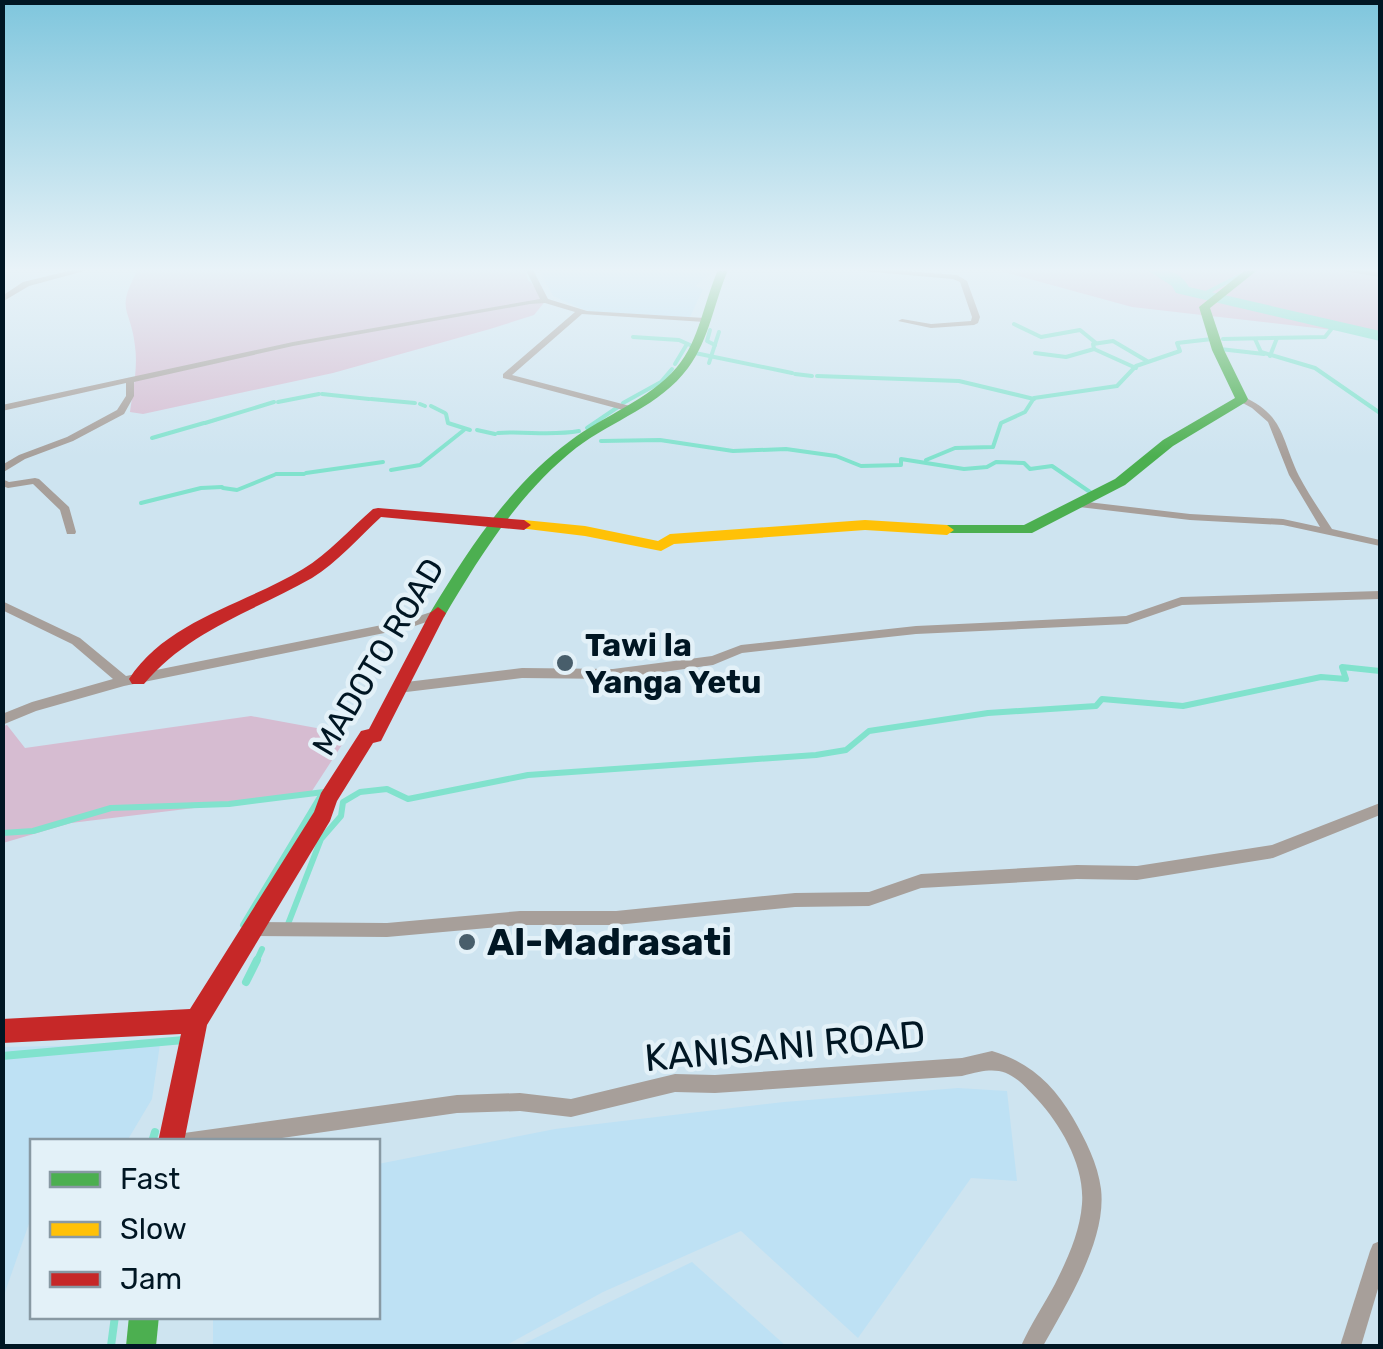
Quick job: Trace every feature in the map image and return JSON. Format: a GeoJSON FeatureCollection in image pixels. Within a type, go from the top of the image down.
{"type":"FeatureCollection","features":[{"type":"Feature","properties":{"kind":"street"},"geometry":{"type":"LineString","coordinates":[[2,408],[369,331]]}},
{"type":"Feature","properties":{"kind":"street"},"geometry":{"type":"LineString","coordinates":[[557,331],[506,376],[628,408]]}},
{"type":"Feature","properties":{"kind":"street","name":"MADOTO ROAD"},"geometry":{"type":"LineString","coordinates":[[172,1139],[196,1022],[358,752],[368,736],[374,736],[457,576],[520,494],[561,454],[658,390],[680,370],[694,350],[700,331]]}},
{"type":"Feature","properties":{"kind":"street"},"geometry":{"type":"LineString","coordinates":[[1215,331],[1218,350],[1242,400],[1272,421],[1286,447],[1289,466],[1327,529]]}},
{"type":"Feature","properties":{"kind":"street"},"geometry":{"type":"LineString","coordinates":[[2,470],[121,412],[130,396],[130,382]]}},
{"type":"Feature","properties":{"kind":"street"},"geometry":{"type":"LineString","coordinates":[[131,680],[180,636],[296,582],[312,566],[323,564],[360,532],[362,524],[373,514],[419,513],[585,530],[661,546],[670,539],[726,538],[851,526],[1027,530],[1120,482],[1168,443],[1242,400]]}},
{"type":"Feature","properties":{"kind":"street"},"geometry":{"type":"LineString","coordinates":[[2,482],[8,485],[35,481],[65,508],[71,532]]}},
{"type":"Feature","properties":{"kind":"street"},"geometry":{"type":"LineString","coordinates":[[1080,504],[1327,529],[1380,543]]}},
{"type":"Feature","properties":{"kind":"street"},"geometry":{"type":"LineString","coordinates":[[398,688],[522,673],[613,674],[714,660],[741,648],[916,630],[1127,620],[1182,601],[1380,595]]}},
{"type":"Feature","properties":{"kind":"street"},"geometry":{"type":"LineString","coordinates":[[2,605],[76,641],[131,680]]}},
{"type":"Feature","properties":{"kind":"street"},"geometry":{"type":"LineString","coordinates":[[2,720],[32,707],[131,680],[409,624],[434,614]]}},
{"type":"Feature","properties":{"kind":"street"},"geometry":{"type":"LineString","coordinates":[[252,929],[386,930],[520,918],[616,918],[795,900],[869,899],[921,881],[1077,872],[1137,873],[1273,851],[1380,810]]}},
{"type":"Feature","properties":{"kind":"street"},"geometry":{"type":"LineString","coordinates":[[2,1031],[196,1022]]}},
{"type":"Feature","properties":{"kind":"street","name":"KANISANI ROAD"},"geometry":{"type":"LineString","coordinates":[[206,1139],[457,1104],[520,1102],[571,1108],[675,1083],[962,1067],[992,1060],[1016,1068],[1042,1087],[1090,1172],[1093,1198],[1076,1266],[1032,1346]]}},
{"type":"Feature","properties":{"kind":"street"},"geometry":{"type":"LineString","coordinates":[[1350,1346],[1380,1251]]}},
{"type":"Feature","properties":{"kind":"street"},"geometry":{"type":"LineString","coordinates":[[141,1346],[144,1319]]}},
{"type":"Feature","properties":{"kind":"shaded area"},"geometry":{"type":"Polygon","coordinates":[[[483,331],[333,373],[143,414],[130,412],[136,354],[133,333],[483,331]]]}},
{"type":"Feature","properties":{"kind":"shaded area"},"geometry":{"type":"Polygon","coordinates":[[[1341,331],[1380,331],[1380,340],[1368,334],[1341,331]]]}},
{"type":"Feature","properties":{"kind":"shaded area"},"geometry":{"type":"Polygon","coordinates":[[[251,716],[349,734],[310,794],[71,823],[3,843],[3,726],[7,725],[25,748],[251,716]]]}},
{"type":"Feature","properties":{"kind":"shaded area"},"geometry":{"type":"Polygon","coordinates":[[[160,1044],[152,1099],[128,1139],[30,1139],[30,1221],[3,1298],[3,1047],[160,1044]]]}},
{"type":"Feature","properties":{"kind":"shaded area"},"geometry":{"type":"Polygon","coordinates":[[[958,1088],[1007,1091],[1017,1181],[971,1178],[858,1338],[741,1231],[603,1292],[505,1346],[213,1346],[213,1319],[380,1319],[380,1164],[555,1129],[784,1102],[958,1088]]]}},
{"type":"Feature","properties":{"kind":"shaded area"},"geometry":{"type":"Polygon","coordinates":[[[692,1262],[786,1346],[519,1346],[692,1262]]]}},
{"type":"Feature","properties":{"kind":"waterway"},"geometry":{"type":"LineString","coordinates":[[710,331],[707,341],[715,345]]}},
{"type":"Feature","properties":{"kind":"waterway"},"geometry":{"type":"LineString","coordinates":[[1028,331],[1041,337],[1075,331]]}},
{"type":"Feature","properties":{"kind":"waterway"},"geometry":{"type":"LineString","coordinates":[[1081,331],[1096,343]]}},
{"type":"Feature","properties":{"kind":"waterway"},"geometry":{"type":"LineString","coordinates":[[1223,339],[1325,337],[1330,331]]}},
{"type":"Feature","properties":{"kind":"waterway"},"geometry":{"type":"LineString","coordinates":[[1358,331],[1380,336]]}},
{"type":"Feature","properties":{"kind":"waterway"},"geometry":{"type":"LineString","coordinates":[[715,345],[719,332]]}},
{"type":"Feature","properties":{"kind":"waterway"},"geometry":{"type":"LineString","coordinates":[[633,337],[679,340],[690,345]]}},
{"type":"Feature","properties":{"kind":"waterway"},"geometry":{"type":"LineString","coordinates":[[1270,355],[1277,338]]}},
{"type":"Feature","properties":{"kind":"waterway"},"geometry":{"type":"LineString","coordinates":[[1135,367],[1180,351],[1177,343],[1212,339]]}},
{"type":"Feature","properties":{"kind":"waterway"},"geometry":{"type":"LineString","coordinates":[[1255,339],[1261,352],[1270,355]]}},
{"type":"Feature","properties":{"kind":"waterway"},"geometry":{"type":"LineString","coordinates":[[1094,349],[1093,344],[1113,341],[1147,361]]}},
{"type":"Feature","properties":{"kind":"waterway"},"geometry":{"type":"LineString","coordinates":[[675,364],[687,344]]}},
{"type":"Feature","properties":{"kind":"waterway"},"geometry":{"type":"LineString","coordinates":[[711,356],[715,345]]}},
{"type":"Feature","properties":{"kind":"waterway"},"geometry":{"type":"LineString","coordinates":[[1035,353],[1066,357],[1094,349]]}},
{"type":"Feature","properties":{"kind":"waterway"},"geometry":{"type":"LineString","coordinates":[[1094,349],[1135,367]]}},
{"type":"Feature","properties":{"kind":"waterway"},"geometry":{"type":"LineString","coordinates":[[1220,349],[1264,354]]}},
{"type":"Feature","properties":{"kind":"waterway"},"geometry":{"type":"LineString","coordinates":[[695,353],[711,356]]}},
{"type":"Feature","properties":{"kind":"waterway"},"geometry":{"type":"LineString","coordinates":[[1270,355],[1315,368],[1380,413]]}},
{"type":"Feature","properties":{"kind":"waterway"},"geometry":{"type":"LineString","coordinates":[[709,363],[711,356]]}},
{"type":"Feature","properties":{"kind":"waterway"},"geometry":{"type":"LineString","coordinates":[[711,356],[792,373]]}},
{"type":"Feature","properties":{"kind":"waterway"},"geometry":{"type":"LineString","coordinates":[[1033,399],[1117,386],[1135,367]]}},
{"type":"Feature","properties":{"kind":"waterway"},"geometry":{"type":"LineString","coordinates":[[623,403],[661,382],[672,369]]}},
{"type":"Feature","properties":{"kind":"waterway"},"geometry":{"type":"LineString","coordinates":[[795,374],[812,376]]}},
{"type":"Feature","properties":{"kind":"waterway"},"geometry":{"type":"LineString","coordinates":[[817,376],[959,381],[1033,399]]}},
{"type":"Feature","properties":{"kind":"waterway"},"geometry":{"type":"LineString","coordinates":[[278,402],[319,394]]}},
{"type":"Feature","properties":{"kind":"waterway"},"geometry":{"type":"LineString","coordinates":[[322,394],[369,399]]}},
{"type":"Feature","properties":{"kind":"waterway"},"geometry":{"type":"LineString","coordinates":[[371,399],[415,403]]}},
{"type":"Feature","properties":{"kind":"waterway"},"geometry":{"type":"LineString","coordinates":[[926,460],[955,448],[993,447],[1001,423],[1025,412],[1033,399]]}},
{"type":"Feature","properties":{"kind":"waterway"},"geometry":{"type":"LineString","coordinates":[[205,423],[274,402]]}},
{"type":"Feature","properties":{"kind":"waterway"},"geometry":{"type":"LineString","coordinates":[[420,404],[425,406]]}},
{"type":"Feature","properties":{"kind":"waterway"},"geometry":{"type":"LineString","coordinates":[[431,406],[445,413]]}},
{"type":"Feature","properties":{"kind":"waterway"},"geometry":{"type":"LineString","coordinates":[[587,428],[618,407]]}},
{"type":"Feature","properties":{"kind":"waterway"},"geometry":{"type":"LineString","coordinates":[[446,414],[448,423],[470,430]]}},
{"type":"Feature","properties":{"kind":"waterway"},"geometry":{"type":"LineString","coordinates":[[152,438],[204,423]]}},
{"type":"Feature","properties":{"kind":"waterway"},"geometry":{"type":"LineString","coordinates":[[391,470],[420,465],[464,430]]}},
{"type":"Feature","properties":{"kind":"waterway"},"geometry":{"type":"LineString","coordinates":[[477,430],[495,434]]}},
{"type":"Feature","properties":{"kind":"waterway"},"geometry":{"type":"LineString","coordinates":[[498,433],[579,431]]}},
{"type":"Feature","properties":{"kind":"waterway"},"geometry":{"type":"LineString","coordinates":[[601,441],[660,440],[733,451],[786,449],[836,456],[861,466],[901,465],[901,459],[964,469],[996,462],[1024,463],[1030,469],[1052,466],[1090,492]]}},
{"type":"Feature","properties":{"kind":"waterway"},"geometry":{"type":"LineString","coordinates":[[306,473],[383,462]]}},
{"type":"Feature","properties":{"kind":"waterway"},"geometry":{"type":"LineString","coordinates":[[276,474],[304,474]]}},
{"type":"Feature","properties":{"kind":"waterway"},"geometry":{"type":"LineString","coordinates":[[223,488],[237,490],[274,475]]}},
{"type":"Feature","properties":{"kind":"waterway"},"geometry":{"type":"LineString","coordinates":[[141,503],[201,488],[222,487]]}},
{"type":"Feature","properties":{"kind":"waterway"},"geometry":{"type":"LineString","coordinates":[[288,924],[321,839],[341,816],[343,802],[360,792],[387,789],[408,799],[528,775],[816,755],[846,750],[869,731],[988,713],[1096,706],[1102,699],[1183,706],[1321,677],[1346,679],[1342,667],[1380,671]]}},
{"type":"Feature","properties":{"kind":"waterway"},"geometry":{"type":"LineString","coordinates":[[2,833],[33,831],[111,808],[229,804],[324,792]]}},
{"type":"Feature","properties":{"kind":"waterway"},"geometry":{"type":"LineString","coordinates":[[243,925],[320,797]]}},
{"type":"Feature","properties":{"kind":"waterway"},"geometry":{"type":"LineString","coordinates":[[256,962],[262,949]]}},
{"type":"Feature","properties":{"kind":"waterway"},"geometry":{"type":"LineString","coordinates":[[246,982],[256,962]]}},
{"type":"Feature","properties":{"kind":"waterway"},"geometry":{"type":"LineString","coordinates":[[2,1056],[184,1040]]}},
{"type":"Feature","properties":{"kind":"waterway"},"geometry":{"type":"LineString","coordinates":[[153,1139],[155,1132]]}},
{"type":"Feature","properties":{"kind":"waterway"},"geometry":{"type":"LineString","coordinates":[[111,1346],[115,1319]]}},
{"type":"Feature","properties":{"kind":"traffic: fast"},"geometry":{"type":"LineString","coordinates":[[438,613],[481,545],[532,482],[571,446],[672,380],[690,356],[701,331]]}},
{"type":"Feature","properties":{"kind":"traffic: fast"},"geometry":{"type":"LineString","coordinates":[[947,530],[1027,530],[1120,482],[1168,443],[1242,399],[1212,331]]}},
{"type":"Feature","properties":{"kind":"traffic: fast"},"geometry":{"type":"LineString","coordinates":[[141,1346],[144,1319]]}},
{"type":"Feature","properties":{"kind":"traffic: slow"},"geometry":{"type":"LineString","coordinates":[[524,525],[585,531],[661,546],[670,539],[865,525],[947,530]]}},
{"type":"Feature","properties":{"kind":"traffic: jam"},"geometry":{"type":"LineString","coordinates":[[138,679],[153,661],[190,633],[311,572],[378,512],[524,525]]}},
{"type":"Feature","properties":{"kind":"traffic: jam"},"geometry":{"type":"LineString","coordinates":[[172,1139],[196,1021],[323,815],[328,799],[368,736],[374,736],[438,613]]}},
{"type":"Feature","properties":{"kind":"traffic: jam"},"geometry":{"type":"LineString","coordinates":[[2,1031],[196,1021]]}},
{"type":"Feature","properties":{"kind":"place","name":"Tawi la Yanga Yetu"},"geometry":{"type":"Point","coordinates":[565,663]}},
{"type":"Feature","properties":{"kind":"place","name":"Al-Madrasati"},"geometry":{"type":"Point","coordinates":[467,942]}}]}
